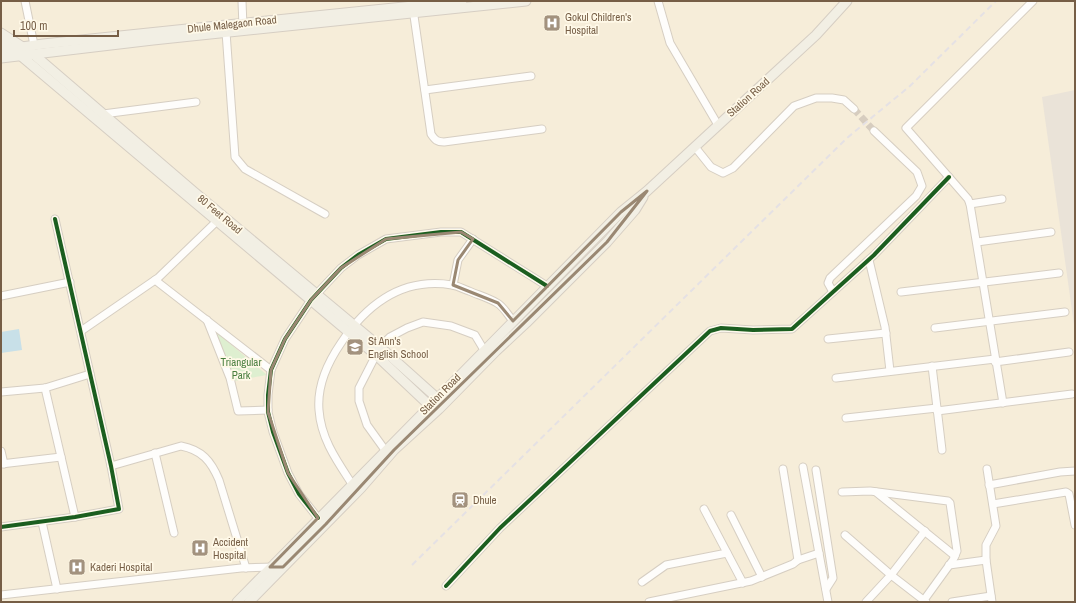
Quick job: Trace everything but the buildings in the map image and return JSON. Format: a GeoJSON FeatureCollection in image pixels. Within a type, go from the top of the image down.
{"type":"FeatureCollection","features":[{"type":"Feature","properties":{"kind":"main road","name":"Dhule Malegaon Road"},"geometry":{"type":"LineString","coordinates":[[1,50],[11,49],[20,51],[243,27],[395,8],[413,9],[462,1]]}},
{"type":"Feature","properties":{"kind":"main road"},"geometry":{"type":"LineString","coordinates":[[413,9],[526,1]]}},
{"type":"Feature","properties":{"kind":"main road","name":"Station Road"},"geometry":{"type":"LineString","coordinates":[[237,602],[623,209],[647,191],[816,35],[847,1]]}},
{"type":"Feature","properties":{"kind":"main road"},"geometry":{"type":"LineString","coordinates":[[33,49],[226,32],[243,27]]}},
{"type":"Feature","properties":{"kind":"main road","name":"80 Feet Road"},"geometry":{"type":"LineString","coordinates":[[1,33],[217,221],[314,297]]}},
{"type":"Feature","properties":{"kind":"main road"},"geometry":{"type":"LineString","coordinates":[[1,42],[11,49]]}},
{"type":"Feature","properties":{"kind":"main road","name":"80 Feet Road"},"geometry":{"type":"LineString","coordinates":[[33,49],[103,114],[314,297],[437,398]]}},
{"type":"Feature","properties":{"kind":"main road"},"geometry":{"type":"LineString","coordinates":[[1,58],[20,51]]}},
{"type":"Feature","properties":{"kind":"main road","name":"Station Road"},"geometry":{"type":"LineString","coordinates":[[249,602],[361,488],[394,450],[439,409],[607,242],[635,210],[647,191]]}},
{"type":"Feature","properties":{"kind":"main road","name":"80 Feet Road"},"geometry":{"type":"LineString","coordinates":[[378,351],[429,405]]}},
{"type":"Feature","properties":{"kind":"street"},"geometry":{"type":"LineString","coordinates":[[25,1],[33,49]]}},
{"type":"Feature","properties":{"kind":"street"},"geometry":{"type":"LineString","coordinates":[[242,1],[243,27]]}},
{"type":"Feature","properties":{"kind":"street"},"geometry":{"type":"LineString","coordinates":[[658,1],[672,46],[718,125]]}},
{"type":"Feature","properties":{"kind":"street"},"geometry":{"type":"LineString","coordinates":[[1003,403],[970,204],[968,199],[906,128],[1033,1]]}},
{"type":"Feature","properties":{"kind":"street"},"geometry":{"type":"LineString","coordinates":[[413,9],[431,134],[434,139],[438,142],[542,129]]}},
{"type":"Feature","properties":{"kind":"street"},"geometry":{"type":"LineString","coordinates":[[226,32],[235,157],[245,169],[325,214]]}},
{"type":"Feature","properties":{"kind":"street"},"geometry":{"type":"LineString","coordinates":[[425,90],[530,76]]}},
{"type":"Feature","properties":{"kind":"street"},"geometry":{"type":"LineString","coordinates":[[695,147],[711,167],[723,173],[733,168],[794,106],[816,98],[832,98],[844,100],[854,109]]}},
{"type":"Feature","properties":{"kind":"street"},"geometry":{"type":"LineString","coordinates":[[103,114],[196,102]]}},
{"type":"Feature","properties":{"kind":"street"},"geometry":{"type":"LineString","coordinates":[[833,292],[828,283],[830,278],[916,196],[922,186],[917,172],[874,131]]}},
{"type":"Feature","properties":{"kind":"street"},"geometry":{"type":"LineString","coordinates":[[446,586],[500,528],[710,331],[721,328],[792,330],[869,260],[949,177]]}},
{"type":"Feature","properties":{"kind":"street"},"geometry":{"type":"LineString","coordinates":[[970,204],[1002,199]]}},
{"type":"Feature","properties":{"kind":"street"},"geometry":{"type":"LineString","coordinates":[[1,527],[75,517],[119,508],[111,466],[55,219]]}},
{"type":"Feature","properties":{"kind":"street"},"geometry":{"type":"LineString","coordinates":[[81,331],[155,280],[217,221]]}},
{"type":"Feature","properties":{"kind":"street"},"geometry":{"type":"LineString","coordinates":[[318,518],[299,494],[288,473],[273,432],[268,410],[271,370],[285,339],[314,297],[341,268],[358,255],[386,240],[441,232],[461,232],[547,286]]}},
{"type":"Feature","properties":{"kind":"street"},"geometry":{"type":"LineString","coordinates":[[977,242],[1051,232]]}},
{"type":"Feature","properties":{"kind":"street"},"geometry":{"type":"LineString","coordinates":[[453,285],[458,260],[473,239]]}},
{"type":"Feature","properties":{"kind":"street"},"geometry":{"type":"LineString","coordinates":[[869,260],[886,333],[890,371]]}},
{"type":"Feature","properties":{"kind":"street"},"geometry":{"type":"LineString","coordinates":[[901,292],[1059,273]]}},
{"type":"Feature","properties":{"kind":"street"},"geometry":{"type":"LineString","coordinates":[[155,280],[271,370]]}},
{"type":"Feature","properties":{"kind":"street"},"geometry":{"type":"LineString","coordinates":[[1,296],[70,282]]}},
{"type":"Feature","properties":{"kind":"street"},"geometry":{"type":"LineString","coordinates":[[352,484],[328,445],[321,426],[318,409],[323,377],[333,354],[351,328],[369,310],[386,298],[404,288],[421,284],[453,285],[498,303],[513,321]]}},
{"type":"Feature","properties":{"kind":"street"},"geometry":{"type":"LineString","coordinates":[[935,328],[1065,312]]}},
{"type":"Feature","properties":{"kind":"street"},"geometry":{"type":"LineString","coordinates":[[207,319],[230,378],[238,411],[268,410]]}},
{"type":"Feature","properties":{"kind":"street"},"geometry":{"type":"LineString","coordinates":[[385,450],[367,425],[359,401],[359,388],[378,351],[390,337],[423,322],[451,326],[475,335],[484,350]]}},
{"type":"Feature","properties":{"kind":"street"},"geometry":{"type":"LineString","coordinates":[[828,339],[886,333]]}},
{"type":"Feature","properties":{"kind":"street"},"geometry":{"type":"LineString","coordinates":[[836,378],[932,366],[1069,352]]}},
{"type":"Feature","properties":{"kind":"street"},"geometry":{"type":"LineString","coordinates":[[932,366],[942,450]]}},
{"type":"Feature","properties":{"kind":"street"},"geometry":{"type":"LineString","coordinates":[[1,392],[46,388],[90,374]]}},
{"type":"Feature","properties":{"kind":"street"},"geometry":{"type":"LineString","coordinates":[[46,388],[75,517]]}},
{"type":"Feature","properties":{"kind":"street"},"geometry":{"type":"LineString","coordinates":[[846,418],[1003,403],[1072,394]]}},
{"type":"Feature","properties":{"kind":"street"},"geometry":{"type":"LineString","coordinates":[[111,466],[180,446],[190,448],[206,458],[213,467],[219,480],[246,568]]}},
{"type":"Feature","properties":{"kind":"street"},"geometry":{"type":"LineString","coordinates":[[1,451],[2,464],[61,457]]}},
{"type":"Feature","properties":{"kind":"street"},"geometry":{"type":"LineString","coordinates":[[155,453],[174,533]]}},
{"type":"Feature","properties":{"kind":"street"},"geometry":{"type":"LineString","coordinates":[[803,467],[828,602]]}},
{"type":"Feature","properties":{"kind":"street"},"geometry":{"type":"LineString","coordinates":[[783,469],[798,560]]}},
{"type":"Feature","properties":{"kind":"street"},"geometry":{"type":"LineString","coordinates":[[952,602],[992,599],[986,560],[987,541],[996,526],[987,469]]}},
{"type":"Feature","properties":{"kind":"street"},"geometry":{"type":"LineString","coordinates":[[816,470],[833,578],[826,589]]}},
{"type":"Feature","properties":{"kind":"street"},"geometry":{"type":"LineString","coordinates":[[989,485],[1060,472],[1075,471]]}},
{"type":"Feature","properties":{"kind":"street"},"geometry":{"type":"LineString","coordinates":[[842,492],[866,491],[948,502],[950,503],[957,547],[955,556],[925,601],[891,575],[845,535]]}},
{"type":"Feature","properties":{"kind":"street"},"geometry":{"type":"LineString","coordinates":[[876,492],[955,556]]}},
{"type":"Feature","properties":{"kind":"street"},"geometry":{"type":"LineString","coordinates":[[993,504],[1066,492],[1069,494],[1075,525]]}},
{"type":"Feature","properties":{"kind":"street"},"geometry":{"type":"LineString","coordinates":[[704,509],[742,583]]}},
{"type":"Feature","properties":{"kind":"street"},"geometry":{"type":"LineString","coordinates":[[731,515],[762,577]]}},
{"type":"Feature","properties":{"kind":"street"},"geometry":{"type":"LineString","coordinates":[[42,522],[57,589]]}},
{"type":"Feature","properties":{"kind":"street"},"geometry":{"type":"LineString","coordinates":[[866,602],[891,575],[925,531]]}},
{"type":"Feature","properties":{"kind":"street"},"geometry":{"type":"LineString","coordinates":[[642,582],[666,565],[727,553]]}},
{"type":"Feature","properties":{"kind":"street"},"geometry":{"type":"LineString","coordinates":[[649,602],[742,583],[762,577],[793,564],[798,560],[819,553]]}},
{"type":"Feature","properties":{"kind":"street"},"geometry":{"type":"LineString","coordinates":[[949,565],[986,560]]}},
{"type":"Feature","properties":{"kind":"street"},"geometry":{"type":"LineString","coordinates":[[9,602],[4,595],[246,568],[283,566]]}},
{"type":"Feature","properties":{"kind":"highlighted area"},"geometry":{"type":"Polygon","coordinates":[[[647,191],[607,242],[394,450],[326,524],[283,567],[270,567],[318,518],[288,473],[268,412],[271,370],[285,339],[311,300],[341,268],[386,239],[461,232],[473,239],[458,260],[453,285],[498,303],[513,321],[621,212],[647,191]]]}},
{"type":"Feature","properties":{"kind":"shaded area"},"geometry":{"type":"Polygon","coordinates":[[[1,1],[1075,1],[1075,602],[1,602],[1,1]]]}},
{"type":"Feature","properties":{"kind":"shaded area"},"geometry":{"type":"Polygon","coordinates":[[[1075,90],[1075,332],[1042,97],[1075,90]]]}},
{"type":"Feature","properties":{"kind":"green space","name":"Triangular Park"},"geometry":{"type":"Polygon","coordinates":[[[215,331],[267,375],[234,381],[215,331]]]}},
{"type":"Feature","properties":{"kind":"water"},"geometry":{"type":"Polygon","coordinates":[[[19,329],[22,350],[1,353],[1,332],[19,329]]]}},
{"type":"Feature","properties":{"kind":"tunnel"},"geometry":{"type":"LineString","coordinates":[[854,109],[874,131]]}},
{"type":"Feature","properties":{"kind":"railway"},"geometry":{"type":"LineString","coordinates":[[412,565],[847,138],[910,86],[996,1]]}},
{"type":"Feature","properties":{"kind":"cycle path"},"geometry":{"type":"LineString","coordinates":[[446,586],[500,528],[710,331],[721,328],[753,330],[792,329],[874,255],[949,177]]}},
{"type":"Feature","properties":{"kind":"cycle path"},"geometry":{"type":"LineString","coordinates":[[1,527],[75,517],[119,509],[111,466],[55,219]]}},
{"type":"Feature","properties":{"kind":"cycle path"},"geometry":{"type":"LineString","coordinates":[[318,518],[299,494],[288,473],[273,432],[268,412],[268,395],[271,370],[285,339],[311,300],[341,268],[358,255],[386,239],[441,232],[461,232],[547,286]]}},
{"type":"Feature","properties":{"kind":"place","name":"Gokul Children's Hospital"},"geometry":{"type":"Point","coordinates":[552,23]}},
{"type":"Feature","properties":{"kind":"place","name":"St Ann's English School"},"geometry":{"type":"Point","coordinates":[355,347]}},
{"type":"Feature","properties":{"kind":"place","name":"Dhule"},"geometry":{"type":"Point","coordinates":[460,500]}},
{"type":"Feature","properties":{"kind":"place","name":"Accident Hospital"},"geometry":{"type":"Point","coordinates":[200,548]}},
{"type":"Feature","properties":{"kind":"place","name":"Kaderi Hospital"},"geometry":{"type":"Point","coordinates":[77,567]}}]}
